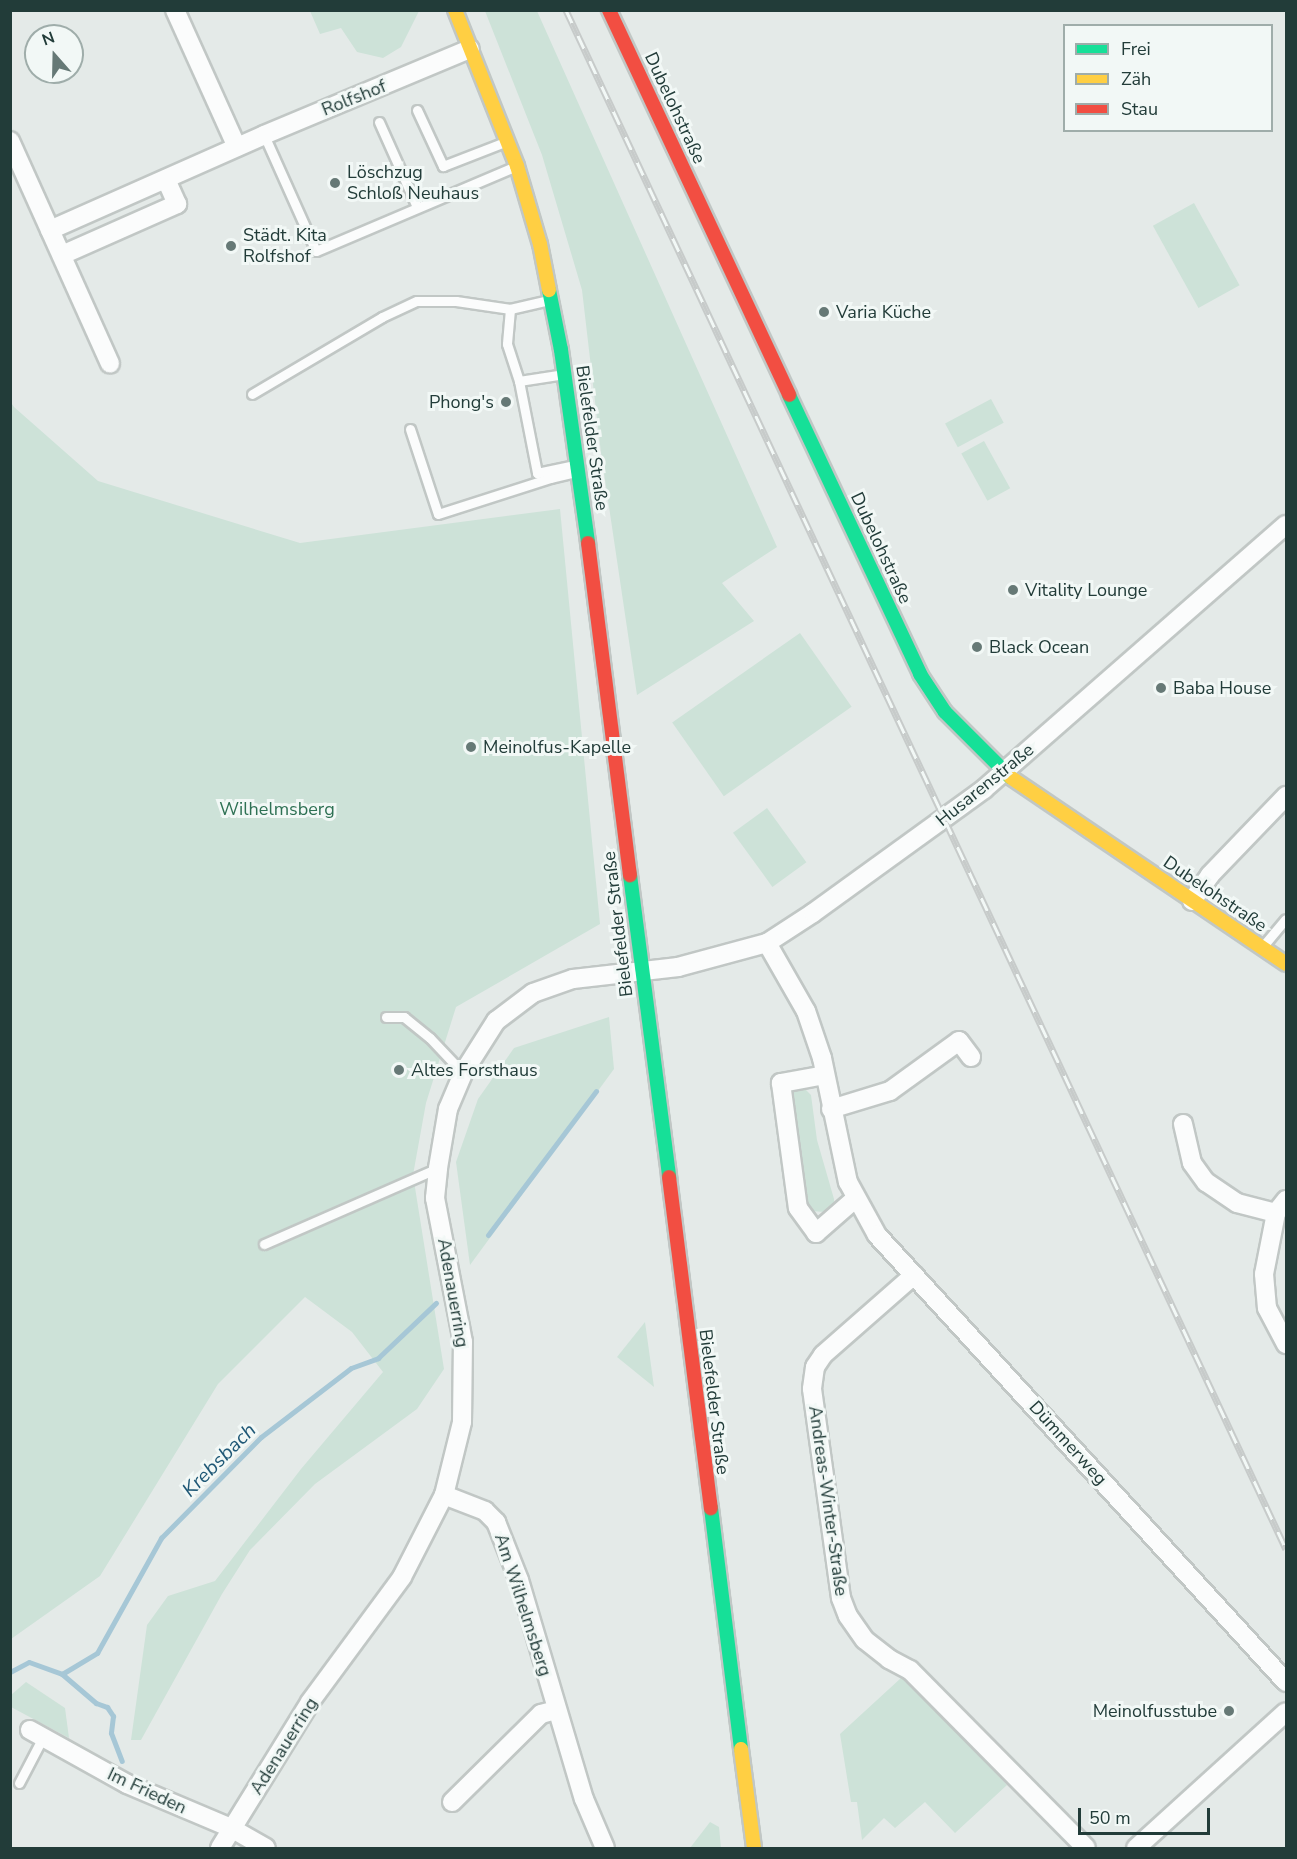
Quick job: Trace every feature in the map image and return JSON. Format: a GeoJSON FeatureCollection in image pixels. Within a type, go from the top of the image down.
{"type":"FeatureCollection","features":[{"type":"Feature","properties":{"kind":"main road","name":"Bielefelder Straße"},"geometry":{"type":"LineString","coordinates":[[454,10],[517,166],[540,244],[565,374],[579,468],[754,1848]]}},
{"type":"Feature","properties":{"kind":"main road","name":"Dubelohstraße"},"geometry":{"type":"LineString","coordinates":[[609,10],[920,674],[945,712],[1003,773],[1287,964]]}},
{"type":"Feature","properties":{"kind":"street"},"geometry":{"type":"LineString","coordinates":[[175,10],[237,147]]}},
{"type":"Feature","properties":{"kind":"street","name":"Rolfshof"},"geometry":{"type":"LineString","coordinates":[[50,230],[264,135],[470,50]]}},
{"type":"Feature","properties":{"kind":"street"},"geometry":{"type":"LineString","coordinates":[[10,141],[110,364]]}},
{"type":"Feature","properties":{"kind":"street"},"geometry":{"type":"LineString","coordinates":[[62,255],[177,204],[166,179]]}},
{"type":"Feature","properties":{"kind":"street","name":"Husarenstraße"},"geometry":{"type":"LineString","coordinates":[[641,970],[678,967],[729,955],[767,942],[916,840],[1003,773],[1287,525]]}},
{"type":"Feature","properties":{"kind":"street"},"geometry":{"type":"LineString","coordinates":[[1192,901],[1210,875],[1287,796]]}},
{"type":"Feature","properties":{"kind":"street","name":"Dümmerweg"},"geometry":{"type":"LineString","coordinates":[[767,942],[807,1011],[825,1075],[840,1153],[855,1199],[877,1235],[1287,1682]]}},
{"type":"Feature","properties":{"kind":"street","name":"Adenauerring"},"geometry":{"type":"LineString","coordinates":[[220,1848],[310,1702],[402,1577],[444,1495],[462,1422],[464,1341],[435,1198],[448,1109],[463,1073],[496,1021],[533,993],[573,980],[641,970]]}},
{"type":"Feature","properties":{"kind":"street"},"geometry":{"type":"LineString","coordinates":[[831,1108],[890,1091],[959,1041],[971,1057]]}},
{"type":"Feature","properties":{"kind":"street"},"geometry":{"type":"LineString","coordinates":[[825,1075],[781,1083],[798,1208],[816,1233],[855,1199]]}},
{"type":"Feature","properties":{"kind":"street"},"geometry":{"type":"LineString","coordinates":[[1184,1124],[1192,1163],[1206,1182],[1237,1203],[1281,1207],[1264,1274],[1267,1308],[1287,1344]]}},
{"type":"Feature","properties":{"kind":"street","name":"Andreas-Winter-Straße"},"geometry":{"type":"LineString","coordinates":[[914,1275],[823,1355],[815,1367],[812,1389],[841,1598],[848,1616],[865,1640],[889,1659],[910,1670],[1086,1848]]}},
{"type":"Feature","properties":{"kind":"street","name":"Am Wilhelmsberg"},"geometry":{"type":"LineString","coordinates":[[444,1495],[485,1511],[496,1522],[519,1580],[584,1799],[605,1848]]}},
{"type":"Feature","properties":{"kind":"street"},"geometry":{"type":"LineString","coordinates":[[452,1802],[541,1714],[556,1710]]}},
{"type":"Feature","properties":{"kind":"street"},"geometry":{"type":"LineString","coordinates":[[1136,1848],[1287,1713]]}},
{"type":"Feature","properties":{"kind":"street","name":"Im Frieden"},"geometry":{"type":"LineString","coordinates":[[36,1734],[127,1784],[231,1828],[266,1848]]}},
{"type":"Feature","properties":{"kind":"lane"},"geometry":{"type":"LineString","coordinates":[[417,110],[443,166],[508,141]]}},
{"type":"Feature","properties":{"kind":"lane"},"geometry":{"type":"LineString","coordinates":[[379,122],[417,207]]}},
{"type":"Feature","properties":{"kind":"lane"},"geometry":{"type":"LineString","coordinates":[[264,135],[316,251],[517,166]]}},
{"type":"Feature","properties":{"kind":"lane"},"geometry":{"type":"LineString","coordinates":[[252,394],[382,317],[417,302],[456,301],[510,309],[551,300]]}},
{"type":"Feature","properties":{"kind":"lane"},"geometry":{"type":"LineString","coordinates":[[510,309],[507,344],[519,381],[537,473],[579,468]]}},
{"type":"Feature","properties":{"kind":"lane"},"geometry":{"type":"LineString","coordinates":[[519,381],[565,374]]}},
{"type":"Feature","properties":{"kind":"lane"},"geometry":{"type":"LineString","coordinates":[[410,429],[438,514],[579,468]]}},
{"type":"Feature","properties":{"kind":"lane"},"geometry":{"type":"LineString","coordinates":[[1262,948],[1287,919]]}},
{"type":"Feature","properties":{"kind":"lane"},"geometry":{"type":"LineString","coordinates":[[386,1017],[404,1017],[430,1038],[463,1073]]}},
{"type":"Feature","properties":{"kind":"lane"},"geometry":{"type":"LineString","coordinates":[[264,1244],[438,1168]]}},
{"type":"Feature","properties":{"kind":"lane"},"geometry":{"type":"LineString","coordinates":[[19,1782],[36,1734]]}},
{"type":"Feature","properties":{"kind":"green space"},"geometry":{"type":"Polygon","coordinates":[[[310,11],[419,11],[401,47],[383,58],[357,52],[341,28],[320,34],[310,11]]]}},
{"type":"Feature","properties":{"kind":"green space"},"geometry":{"type":"Polygon","coordinates":[[[485,11],[537,11],[777,547],[722,583],[754,621],[637,695],[601,453],[582,290],[542,155],[485,11]]]}},
{"type":"Feature","properties":{"kind":"green space"},"geometry":{"type":"Polygon","coordinates":[[[1194,203],[1240,285],[1198,308],[1153,226],[1194,203]]]}},
{"type":"Feature","properties":{"kind":"green space"},"geometry":{"type":"Polygon","coordinates":[[[991,399],[1004,423],[958,447],[945,423],[991,399]]]}},
{"type":"Feature","properties":{"kind":"green space","name":"Wilhelmsberg"},"geometry":{"type":"Polygon","coordinates":[[[10,401],[98,481],[300,543],[560,509],[600,924],[456,1007],[426,1103],[413,1175],[444,1369],[417,1409],[315,1484],[250,1550],[222,1594],[141,1740],[131,1740],[147,1625],[168,1596],[215,1581],[301,1469],[383,1372],[352,1332],[305,1297],[218,1384],[100,1576],[11,1639],[10,401]]]}},
{"type":"Feature","properties":{"kind":"green space"},"geometry":{"type":"Polygon","coordinates":[[[984,441],[1010,488],[987,501],[961,454],[984,441]]]}},
{"type":"Feature","properties":{"kind":"green space"},"geometry":{"type":"Polygon","coordinates":[[[800,633],[852,707],[724,796],[672,722],[800,633]]]}},
{"type":"Feature","properties":{"kind":"green space"},"geometry":{"type":"Polygon","coordinates":[[[767,808],[806,862],[772,887],[733,833],[767,808]]]}},
{"type":"Feature","properties":{"kind":"green space"},"geometry":{"type":"Polygon","coordinates":[[[609,1017],[614,1069],[470,1265],[456,1162],[478,1099],[514,1048],[609,1017]]]}},
{"type":"Feature","properties":{"kind":"green space"},"geometry":{"type":"Polygon","coordinates":[[[796,1088],[804,1088],[811,1095],[817,1140],[834,1199],[834,1204],[825,1212],[811,1211],[805,1205],[790,1098],[796,1088]]]}},
{"type":"Feature","properties":{"kind":"green space"},"geometry":{"type":"Polygon","coordinates":[[[645,1322],[654,1387],[617,1357],[645,1322]]]}},
{"type":"Feature","properties":{"kind":"green space"},"geometry":{"type":"Polygon","coordinates":[[[901,1678],[917,1688],[1007,1785],[955,1833],[925,1802],[895,1828],[884,1818],[862,1840],[857,1802],[851,1802],[840,1734],[901,1678]]]}},
{"type":"Feature","properties":{"kind":"green space"},"geometry":{"type":"Polygon","coordinates":[[[26,1682],[65,1708],[69,1738],[11,1707],[11,1695],[26,1682]]]}},
{"type":"Feature","properties":{"kind":"green space"},"geometry":{"type":"Polygon","coordinates":[[[710,1822],[719,1827],[721,1848],[690,1848],[710,1822]]]}},
{"type":"Feature","properties":{"kind":"waterway"},"geometry":{"type":"LineString","coordinates":[[488,1235],[596,1091]]}},
{"type":"Feature","properties":{"kind":"waterway","name":"Krebsbach"},"geometry":{"type":"LineString","coordinates":[[62,1674],[97,1653],[161,1538],[261,1437],[351,1368],[378,1358],[436,1303]]}},
{"type":"Feature","properties":{"kind":"waterway","name":"Krebsbach"},"geometry":{"type":"LineString","coordinates":[[10,1672],[29,1662],[62,1674],[96,1703],[107,1707],[113,1716],[111,1733],[122,1761]]}},
{"type":"Feature","properties":{"kind":"railway"},"geometry":{"type":"LineString","coordinates":[[566,10],[1286,1549]]}},
{"type":"Feature","properties":{"kind":"traffic: fast"},"geometry":{"type":"LineString","coordinates":[[549,290],[561,350],[588,543]]}},
{"type":"Feature","properties":{"kind":"traffic: fast"},"geometry":{"type":"LineString","coordinates":[[789,395],[920,674],[945,712],[1010,777]]}},
{"type":"Feature","properties":{"kind":"traffic: fast"},"geometry":{"type":"LineString","coordinates":[[630,875],[669,1177]]}},
{"type":"Feature","properties":{"kind":"traffic: fast"},"geometry":{"type":"LineString","coordinates":[[711,1508],[741,1749]]}},
{"type":"Feature","properties":{"kind":"traffic: slow"},"geometry":{"type":"LineString","coordinates":[[455,10],[517,166],[540,244],[549,290]]}},
{"type":"Feature","properties":{"kind":"traffic: slow"},"geometry":{"type":"LineString","coordinates":[[1010,777],[1286,964]]}},
{"type":"Feature","properties":{"kind":"traffic: slow"},"geometry":{"type":"LineString","coordinates":[[741,1749],[754,1848]]}},
{"type":"Feature","properties":{"kind":"traffic: jam"},"geometry":{"type":"LineString","coordinates":[[609,10],[789,395]]}},
{"type":"Feature","properties":{"kind":"traffic: jam"},"geometry":{"type":"LineString","coordinates":[[588,543],[630,875]]}},
{"type":"Feature","properties":{"kind":"traffic: jam"},"geometry":{"type":"LineString","coordinates":[[669,1177],[711,1508]]}},
{"type":"Feature","properties":{"kind":"place","name":"Löschzug Schloß Neuhaus"},"geometry":{"type":"Point","coordinates":[335,183]}},
{"type":"Feature","properties":{"kind":"place","name":"Städt. Kita Rolfshof"},"geometry":{"type":"Point","coordinates":[231,246]}},
{"type":"Feature","properties":{"kind":"place","name":"Varia Küche"},"geometry":{"type":"Point","coordinates":[824,312]}},
{"type":"Feature","properties":{"kind":"place","name":"Phong's"},"geometry":{"type":"Point","coordinates":[506,402]}},
{"type":"Feature","properties":{"kind":"place","name":"Vitality Lounge"},"geometry":{"type":"Point","coordinates":[1013,590]}},
{"type":"Feature","properties":{"kind":"place","name":"Black Ocean"},"geometry":{"type":"Point","coordinates":[977,647]}},
{"type":"Feature","properties":{"kind":"place","name":"Baba House"},"geometry":{"type":"Point","coordinates":[1161,688]}},
{"type":"Feature","properties":{"kind":"place","name":"Meinolfus-Kapelle"},"geometry":{"type":"Point","coordinates":[471,747]}},
{"type":"Feature","properties":{"kind":"place","name":"Altes Forsthaus"},"geometry":{"type":"Point","coordinates":[399,1070]}},
{"type":"Feature","properties":{"kind":"place","name":"Meinolfusstube"},"geometry":{"type":"Point","coordinates":[1229,1711]}}]}
